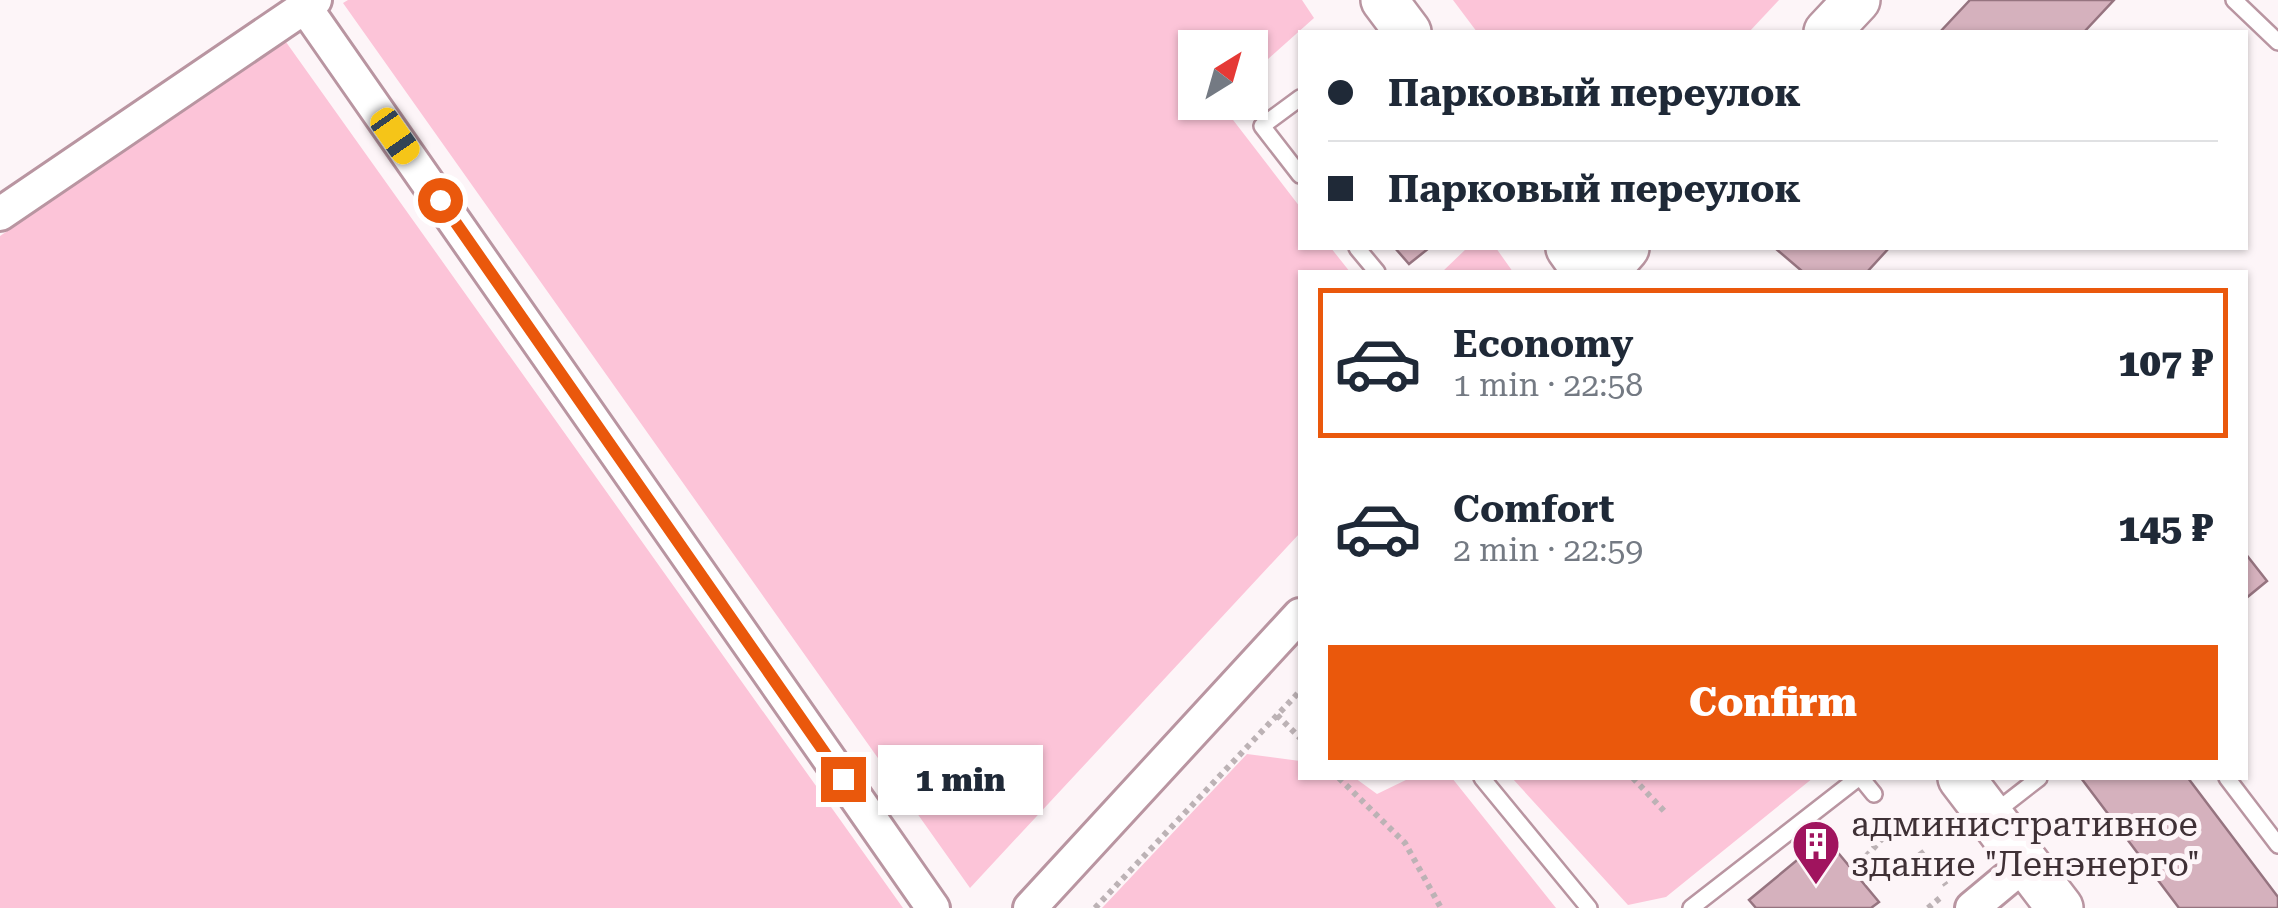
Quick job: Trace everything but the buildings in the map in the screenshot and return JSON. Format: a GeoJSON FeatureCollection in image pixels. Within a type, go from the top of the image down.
{"type":"FeatureCollection","features":[{"type":"Feature","properties":{"kind":"street"},"geometry":{"type":"LineString","coordinates":[[1829,30],[1857,0]]}},
{"type":"Feature","properties":{"kind":"street"},"geometry":{"type":"LineString","coordinates":[[0,214],[310,4],[933,908]]}},
{"type":"Feature","properties":{"kind":"street"},"geometry":{"type":"LineString","coordinates":[[1607,270],[1624,250]]}},
{"type":"Feature","properties":{"kind":"street"},"geometry":{"type":"LineString","coordinates":[[1030,908],[1298,617]]}},
{"type":"Feature","properties":{"kind":"street"},"geometry":{"type":"LineString","coordinates":[[1963,780],[2060,908]]}},
{"type":"Feature","properties":{"kind":"street"},"geometry":{"type":"LineString","coordinates":[[1961,893],[2026,863]]}},
{"type":"Feature","properties":{"kind":"lane"},"geometry":{"type":"LineString","coordinates":[[2234,0],[2278,42]]}},
{"type":"Feature","properties":{"kind":"lane"},"geometry":{"type":"LineString","coordinates":[[1298,99],[1262,126],[1298,172]]}},
{"type":"Feature","properties":{"kind":"lane"},"geometry":{"type":"LineString","coordinates":[[1359,250],[1374,270]]}},
{"type":"Feature","properties":{"kind":"lane"},"geometry":{"type":"LineString","coordinates":[[1484,780],[1589,908]]}},
{"type":"Feature","properties":{"kind":"lane"},"geometry":{"type":"LineString","coordinates":[[1691,908],[1857,780]]}},
{"type":"Feature","properties":{"kind":"lane"},"geometry":{"type":"LineString","coordinates":[[1862,780],[1874,794]]}},
{"type":"Feature","properties":{"kind":"lane"},"geometry":{"type":"LineString","coordinates":[[1990,816],[2037,780]]}},
{"type":"Feature","properties":{"kind":"lane"},"geometry":{"type":"LineString","coordinates":[[2229,780],[2278,844]]}},
{"type":"Feature","properties":{"kind":"path"},"geometry":{"type":"LineString","coordinates":[[1094,908],[1298,693]]}},
{"type":"Feature","properties":{"kind":"path"},"geometry":{"type":"LineString","coordinates":[[1277,715],[1298,736]]}},
{"type":"Feature","properties":{"kind":"path"},"geometry":{"type":"LineString","coordinates":[[1341,780],[1405,843],[1440,908]]}},
{"type":"Feature","properties":{"kind":"path"},"geometry":{"type":"LineString","coordinates":[[1634,780],[1666,812]]}},
{"type":"Feature","properties":{"kind":"path"},"geometry":{"type":"LineString","coordinates":[[1853,871],[1898,822]]}},
{"type":"Feature","properties":{"kind":"path"},"geometry":{"type":"LineString","coordinates":[[1920,851],[1961,893],[1928,908]]}},
{"type":"Feature","properties":{"kind":"shaded area"},"geometry":{"type":"Polygon","coordinates":[[[1302,0],[1314,18],[1268,59],[1268,30],[1178,30],[1178,120],[1233,120],[1298,204],[1298,250],[1333,250],[1348,270],[1298,270],[1298,535],[970,888],[343,3],[1302,0]]]}},
{"type":"Feature","properties":{"kind":"shaded area"},"geometry":{"type":"Polygon","coordinates":[[[1453,0],[1779,0],[1751,30],[1476,30],[1453,0]]]}},
{"type":"Feature","properties":{"kind":"shaded area"},"geometry":{"type":"Polygon","coordinates":[[[286,42],[903,908],[0,908],[0,236],[286,42]]]}},
{"type":"Feature","properties":{"kind":"shaded area"},"geometry":{"type":"Polygon","coordinates":[[[1465,250],[1497,250],[1512,270],[1444,270],[1465,250]]]}},
{"type":"Feature","properties":{"kind":"shaded area"},"geometry":{"type":"Polygon","coordinates":[[[1247,754],[1298,761],[1298,780],[1358,780],[1377,794],[1406,780],[1454,780],[1556,908],[1102,908],[1247,754]]]}},
{"type":"Feature","properties":{"kind":"shaded area"},"geometry":{"type":"Polygon","coordinates":[[[1514,780],[1811,780],[1666,897],[1628,905],[1514,780]]]}},
{"type":"Feature","properties":{"kind":"place","name":"административное здание \"Ленэнерго\""},"geometry":{"type":"Point","coordinates":[1816,886]}},
{"type":"Feature","properties":{"kind":"route"},"geometry":{"type":"LineString","coordinates":[[440,200],[843,779]]}}]}
